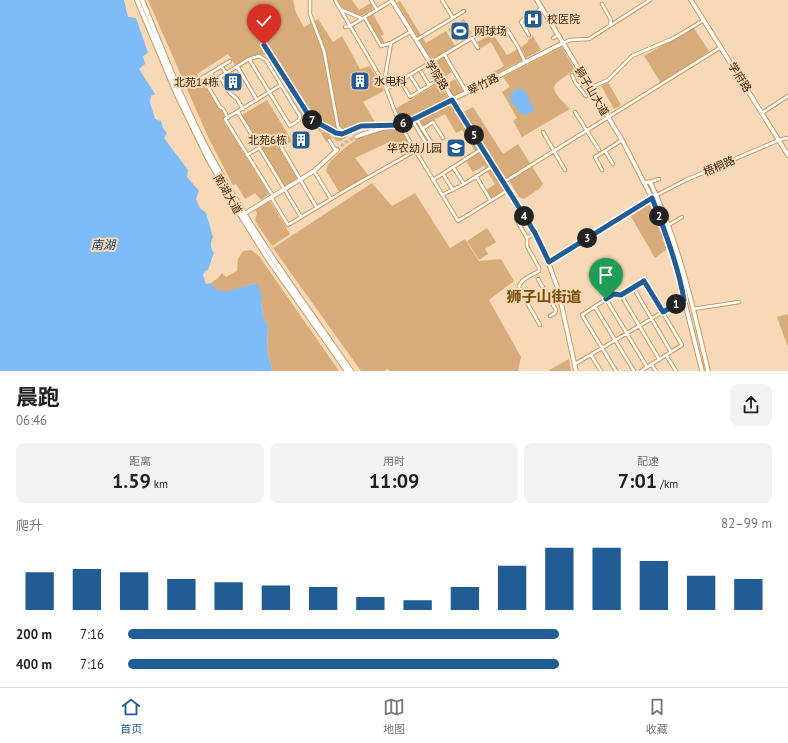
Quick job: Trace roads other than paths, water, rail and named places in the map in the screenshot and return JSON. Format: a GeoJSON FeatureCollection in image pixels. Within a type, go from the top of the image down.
{"type":"FeatureCollection","features":[{"type":"Feature","properties":{"kind":"main road","name":"南湖大道"},"geometry":{"type":"LineString","coordinates":[[138,0],[177,95],[208,159],[268,259],[347,371]]}},
{"type":"Feature","properties":{"kind":"main road","name":"南湖大道"},"geometry":{"type":"LineString","coordinates":[[142,0],[195,126],[212,159],[263,245],[351,371]]}},
{"type":"Feature","properties":{"kind":"street"},"geometry":{"type":"LineString","coordinates":[[310,0],[310,14],[324,51],[338,127],[346,132]]}},
{"type":"Feature","properties":{"kind":"street"},"geometry":{"type":"LineString","coordinates":[[335,0],[384,83],[400,125],[458,221],[508,190]]}},
{"type":"Feature","properties":{"kind":"street"},"geometry":{"type":"LineString","coordinates":[[371,0],[377,10]]}},
{"type":"Feature","properties":{"kind":"street","name":"学院路"},"geometry":{"type":"LineString","coordinates":[[350,26],[392,0],[429,63],[535,233],[549,262],[558,289],[576,371]]}},
{"type":"Feature","properties":{"kind":"street"},"geometry":{"type":"LineString","coordinates":[[442,0],[453,18]]}},
{"type":"Feature","properties":{"kind":"street","name":"狮子山大道"},"geometry":{"type":"LineString","coordinates":[[537,0],[622,140],[652,198],[659,215],[682,289],[702,371]]}},
{"type":"Feature","properties":{"kind":"street"},"geometry":{"type":"LineString","coordinates":[[563,43],[570,40],[590,39],[650,0]]}},
{"type":"Feature","properties":{"kind":"street","name":"学府路"},"geometry":{"type":"LineString","coordinates":[[691,0],[788,155]]}},
{"type":"Feature","properties":{"kind":"street"},"geometry":{"type":"LineString","coordinates":[[602,4],[611,20],[610,27]]}},
{"type":"Feature","properties":{"kind":"street"},"geometry":{"type":"LineString","coordinates":[[530,16],[542,8]]}},
{"type":"Feature","properties":{"kind":"street"},"geometry":{"type":"LineString","coordinates":[[340,9],[363,18],[380,46],[392,43],[410,32]]}},
{"type":"Feature","properties":{"kind":"street"},"geometry":{"type":"LineString","coordinates":[[416,41],[464,11]]}},
{"type":"Feature","properties":{"kind":"street"},"geometry":{"type":"LineString","coordinates":[[523,20],[521,22],[529,35]]}},
{"type":"Feature","properties":{"kind":"street"},"geometry":{"type":"LineString","coordinates":[[590,88],[608,80],[632,56],[674,38],[704,20]]}},
{"type":"Feature","properties":{"kind":"street"},"geometry":{"type":"LineString","coordinates":[[344,27],[350,26]]}},
{"type":"Feature","properties":{"kind":"street"},"geometry":{"type":"LineString","coordinates":[[507,29],[518,46],[525,62]]}},
{"type":"Feature","properties":{"kind":"street"},"geometry":{"type":"LineString","coordinates":[[554,38],[559,35]]}},
{"type":"Feature","properties":{"kind":"street"},"geometry":{"type":"LineString","coordinates":[[386,89],[472,38],[478,48]]}},
{"type":"Feature","properties":{"kind":"street"},"geometry":{"type":"LineString","coordinates":[[384,83],[392,43]]}},
{"type":"Feature","properties":{"kind":"street","name":"翠竹路"},"geometry":{"type":"LineString","coordinates":[[356,137],[365,133],[400,125],[414,119],[563,43]]}},
{"type":"Feature","properties":{"kind":"street"},"geometry":{"type":"LineString","coordinates":[[264,45],[311,119],[336,133],[342,134],[361,126],[400,125]]}},
{"type":"Feature","properties":{"kind":"street"},"geometry":{"type":"LineString","coordinates":[[504,182],[721,47]]}},
{"type":"Feature","properties":{"kind":"street"},"geometry":{"type":"LineString","coordinates":[[444,54],[467,93]]}},
{"type":"Feature","properties":{"kind":"street"},"geometry":{"type":"LineString","coordinates":[[228,118],[207,85],[249,59],[259,56],[266,60],[300,116],[299,120],[290,126],[249,59]]}},
{"type":"Feature","properties":{"kind":"street"},"geometry":{"type":"LineString","coordinates":[[202,78],[230,61]]}},
{"type":"Feature","properties":{"kind":"street"},"geometry":{"type":"LineString","coordinates":[[221,66],[226,73]]}},
{"type":"Feature","properties":{"kind":"street"},"geometry":{"type":"LineString","coordinates":[[237,66],[257,100]]}},
{"type":"Feature","properties":{"kind":"street"},"geometry":{"type":"LineString","coordinates":[[421,72],[429,86]]}},
{"type":"Feature","properties":{"kind":"street"},"geometry":{"type":"LineString","coordinates":[[211,73],[215,80]]}},
{"type":"Feature","properties":{"kind":"street"},"geometry":{"type":"LineString","coordinates":[[572,75],[586,96]]}},
{"type":"Feature","properties":{"kind":"street"},"geometry":{"type":"LineString","coordinates":[[220,77],[230,93],[237,99],[243,109]]}},
{"type":"Feature","properties":{"kind":"street"},"geometry":{"type":"LineString","coordinates":[[411,77],[420,91]]}},
{"type":"Feature","properties":{"kind":"street"},"geometry":{"type":"LineString","coordinates":[[402,83],[410,97],[440,79]]}},
{"type":"Feature","properties":{"kind":"street"},"geometry":{"type":"LineString","coordinates":[[578,86],[586,81]]}},
{"type":"Feature","properties":{"kind":"street"},"geometry":{"type":"LineString","coordinates":[[281,85],[225,119],[288,225],[415,151]]}},
{"type":"Feature","properties":{"kind":"street"},"geometry":{"type":"LineString","coordinates":[[762,113],[788,96]]}},
{"type":"Feature","properties":{"kind":"street"},"geometry":{"type":"LineString","coordinates":[[238,112],[301,217]]}},
{"type":"Feature","properties":{"kind":"street"},"geometry":{"type":"LineString","coordinates":[[576,112],[598,150]]}},
{"type":"Feature","properties":{"kind":"street"},"geometry":{"type":"LineString","coordinates":[[414,119],[422,128],[432,144]]}},
{"type":"Feature","properties":{"kind":"street"},"geometry":{"type":"LineString","coordinates":[[414,119],[429,148]]}},
{"type":"Feature","properties":{"kind":"street"},"geometry":{"type":"LineString","coordinates":[[422,128],[433,122],[443,138]]}},
{"type":"Feature","properties":{"kind":"street"},"geometry":{"type":"LineString","coordinates":[[543,132],[566,170]]}},
{"type":"Feature","properties":{"kind":"street"},"geometry":{"type":"LineString","coordinates":[[274,134],[317,208]]}},
{"type":"Feature","properties":{"kind":"street","name":"梧桐路"},"geometry":{"type":"LineString","coordinates":[[652,198],[686,180],[779,140],[788,138]]}},
{"type":"Feature","properties":{"kind":"street"},"geometry":{"type":"LineString","coordinates":[[244,214],[314,171],[337,150],[329,140]]}},
{"type":"Feature","properties":{"kind":"street"},"geometry":{"type":"LineString","coordinates":[[602,170],[595,157],[622,140]]}},
{"type":"Feature","properties":{"kind":"street"},"geometry":{"type":"LineString","coordinates":[[247,155],[259,148]]}},
{"type":"Feature","properties":{"kind":"street"},"geometry":{"type":"LineString","coordinates":[[433,180],[483,148]]}},
{"type":"Feature","properties":{"kind":"street"},"geometry":{"type":"LineString","coordinates":[[605,151],[613,164]]}},
{"type":"Feature","properties":{"kind":"street"},"geometry":{"type":"LineString","coordinates":[[442,195],[494,166]]}},
{"type":"Feature","properties":{"kind":"street"},"geometry":{"type":"LineString","coordinates":[[453,167],[464,184]]}},
{"type":"Feature","properties":{"kind":"street"},"geometry":{"type":"LineString","coordinates":[[314,171],[331,199]]}},
{"type":"Feature","properties":{"kind":"street"},"geometry":{"type":"LineString","coordinates":[[444,174],[453,190]]}},
{"type":"Feature","properties":{"kind":"street"},"geometry":{"type":"LineString","coordinates":[[476,176],[491,201]]}},
{"type":"Feature","properties":{"kind":"street"},"geometry":{"type":"LineString","coordinates":[[644,183],[659,179]]}},
{"type":"Feature","properties":{"kind":"street"},"geometry":{"type":"LineString","coordinates":[[650,182],[669,225],[693,309],[708,371]]}},
{"type":"Feature","properties":{"kind":"street"},"geometry":{"type":"LineString","coordinates":[[549,262],[652,198]]}},
{"type":"Feature","properties":{"kind":"street"},"geometry":{"type":"LineString","coordinates":[[523,214],[516,219],[527,238],[527,246],[539,268],[539,271],[520,282],[518,286],[540,325]]}},
{"type":"Feature","properties":{"kind":"street"},"geometry":{"type":"LineString","coordinates":[[669,225],[682,217]]}},
{"type":"Feature","properties":{"kind":"street"},"geometry":{"type":"LineString","coordinates":[[527,238],[535,233]]}},
{"type":"Feature","properties":{"kind":"street"},"geometry":{"type":"LineString","coordinates":[[538,279],[556,310],[555,313],[550,316]]}},
{"type":"Feature","properties":{"kind":"street"},"geometry":{"type":"LineString","coordinates":[[616,371],[582,315],[614,294],[621,295],[644,281],[682,345],[640,371]]}},
{"type":"Feature","properties":{"kind":"street"},"geometry":{"type":"LineString","coordinates":[[633,287],[671,352]]}},
{"type":"Feature","properties":{"kind":"street"},"geometry":{"type":"LineString","coordinates":[[540,299],[558,289]]}},
{"type":"Feature","properties":{"kind":"street"},"geometry":{"type":"LineString","coordinates":[[621,295],[659,360]]}},
{"type":"Feature","properties":{"kind":"street"},"geometry":{"type":"LineString","coordinates":[[606,299],[647,367]]}},
{"type":"Feature","properties":{"kind":"street"},"geometry":{"type":"LineString","coordinates":[[575,364],[684,300]]}},
{"type":"Feature","properties":{"kind":"street"},"geometry":{"type":"LineString","coordinates":[[693,309],[739,302]]}},
{"type":"Feature","properties":{"kind":"street"},"geometry":{"type":"LineString","coordinates":[[595,307],[634,371]]}},
{"type":"Feature","properties":{"kind":"street"},"geometry":{"type":"LineString","coordinates":[[591,355],[601,371]]}},
{"type":"Feature","properties":{"kind":"street"},"geometry":{"type":"LineString","coordinates":[[666,355],[676,371]]}},
{"type":"Feature","properties":{"kind":"street"},"geometry":{"type":"LineString","coordinates":[[651,364],[656,371]]}},
{"type":"Feature","properties":{"kind":"water","name":"南湖"},"geometry":{"type":"Polygon","coordinates":[[[0,0],[124,0],[128,17],[136,18],[148,53],[143,56],[145,64],[139,69],[155,94],[151,96],[150,102],[155,119],[161,121],[163,128],[167,133],[164,138],[188,170],[187,177],[199,191],[196,199],[200,208],[206,213],[213,237],[211,245],[214,253],[208,270],[205,271],[203,275],[206,284],[211,283],[216,290],[229,291],[256,283],[259,287],[262,298],[263,316],[268,326],[267,351],[272,369],[271,371],[0,371],[0,0]]]}},
{"type":"Feature","properties":{"kind":"water"},"geometry":{"type":"Polygon","coordinates":[[[520,88],[523,89],[529,97],[529,101],[535,110],[525,115],[521,114],[511,101],[510,94],[520,88]]]}},
{"type":"Feature","properties":{"kind":"tunnel"},"geometry":{"type":"LineString","coordinates":[[523,20],[530,16]]}},
{"type":"Feature","properties":{"kind":"tunnel"},"geometry":{"type":"LineString","coordinates":[[337,150],[346,142],[356,137]]}},
{"type":"Feature","properties":{"kind":"place","name":"校医院"},"geometry":{"type":"Point","coordinates":[533,19]}},
{"type":"Feature","properties":{"kind":"place","name":"网球场"},"geometry":{"type":"Point","coordinates":[460,31]}},
{"type":"Feature","properties":{"kind":"place","name":"水电科"},"geometry":{"type":"Point","coordinates":[360,81]}},
{"type":"Feature","properties":{"kind":"place","name":"北苑14栋"},"geometry":{"type":"Point","coordinates":[233,82]}},
{"type":"Feature","properties":{"kind":"place","name":"北苑6栋"},"geometry":{"type":"Point","coordinates":[301,140]}},
{"type":"Feature","properties":{"kind":"place","name":"华农幼儿园"},"geometry":{"type":"Point","coordinates":[456,148]}},
{"type":"Feature","properties":{"kind":"district","name":"狮子山街道"},"geometry":{"type":"Point","coordinates":[544,297]}}]}
